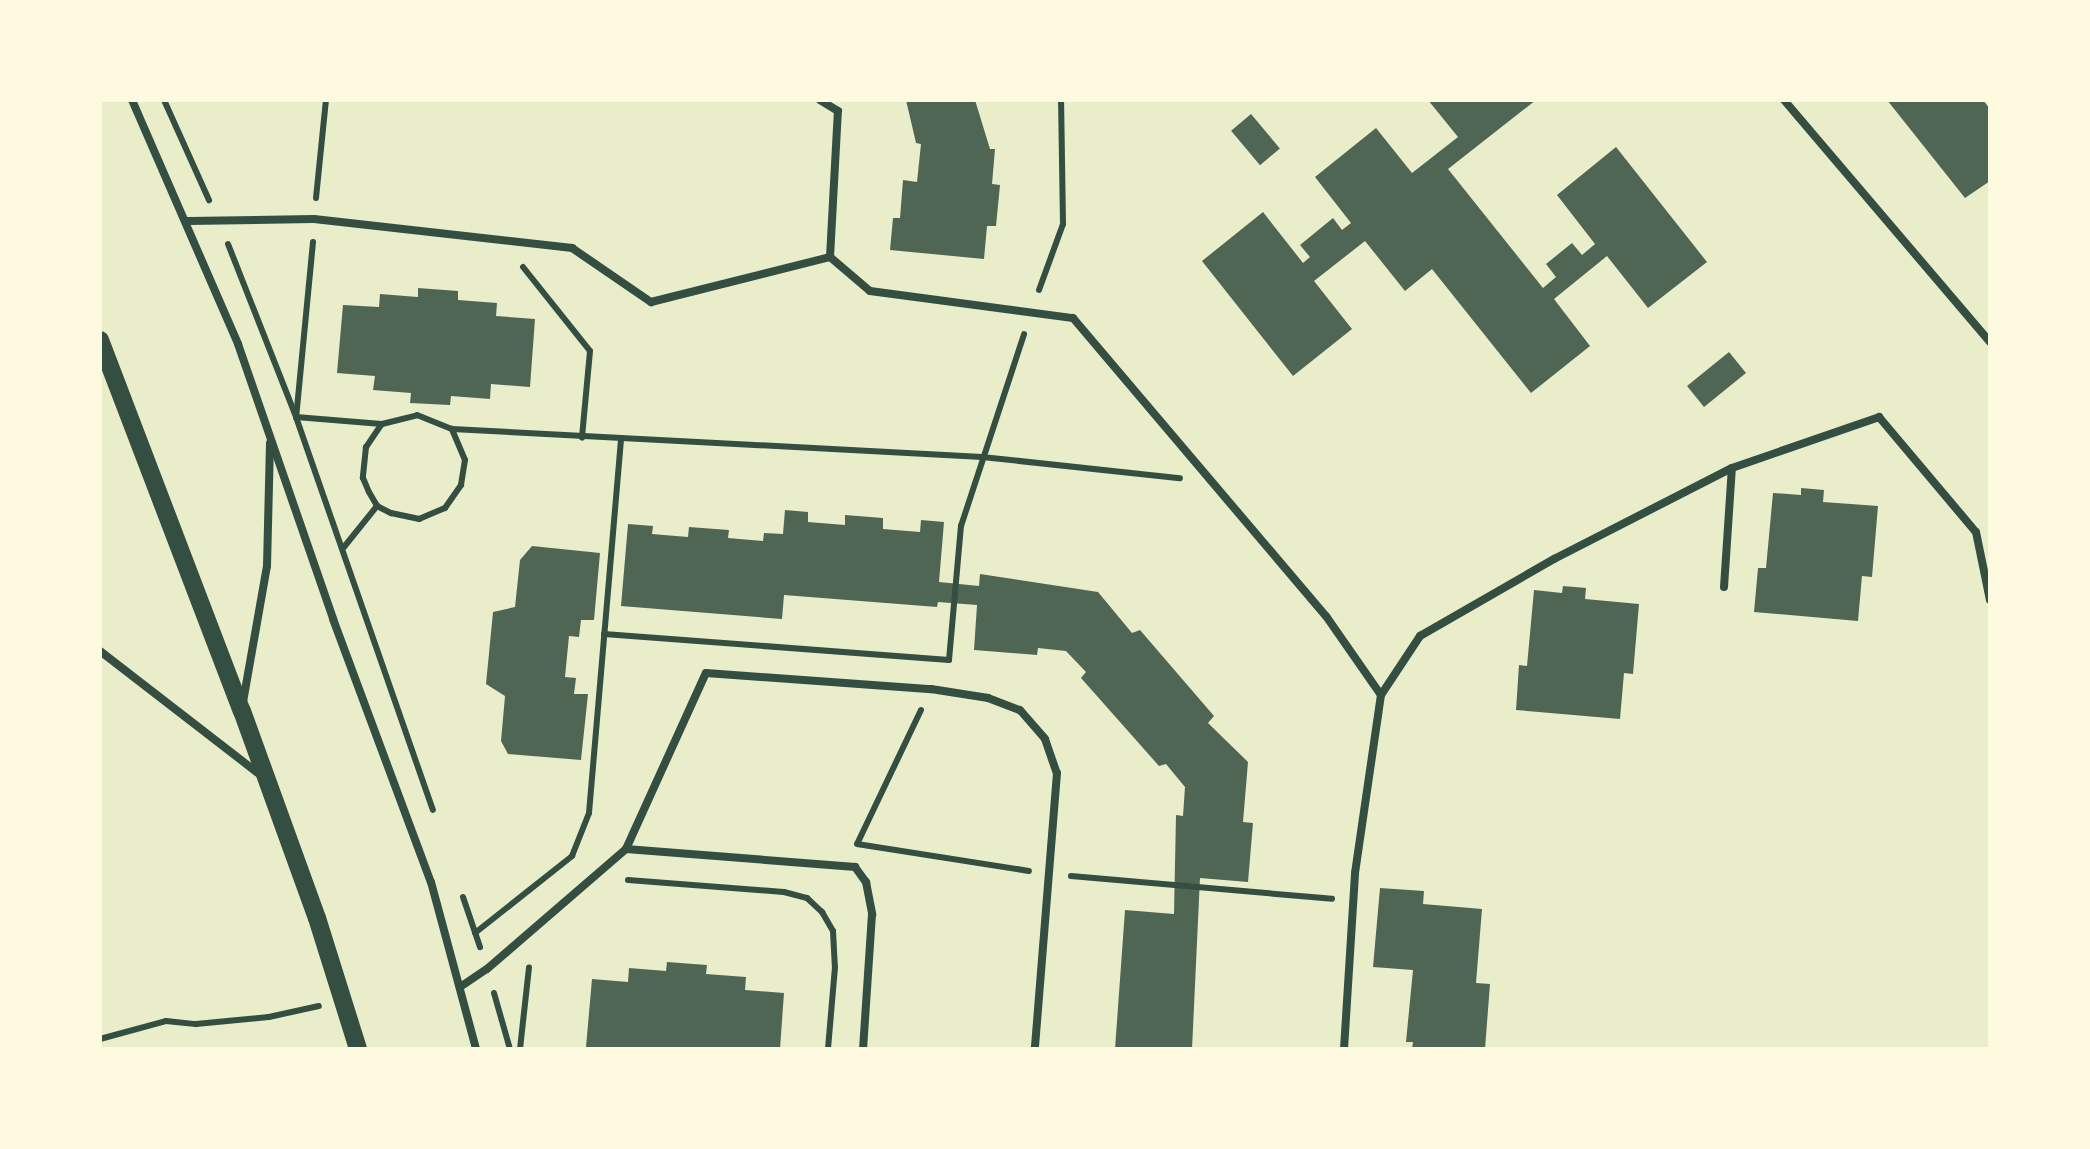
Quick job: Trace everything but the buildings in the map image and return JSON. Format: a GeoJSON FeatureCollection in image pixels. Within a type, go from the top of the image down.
{"type":"FeatureCollection","features":[{"type":"Feature","properties":{"kind":"street"},"geometry":{"type":"LineString","coordinates":[[100,340],[242,711],[358,1049]]}},
{"type":"Feature","properties":{"kind":"lane"},"geometry":{"type":"LineString","coordinates":[[132,100],[188,221],[432,882],[476,1049]]}},
{"type":"Feature","properties":{"kind":"lane"},"geometry":{"type":"LineString","coordinates":[[820,100],[838,111],[830,257]]}},
{"type":"Feature","properties":{"kind":"lane"},"geometry":{"type":"LineString","coordinates":[[1784,100],[1990,342]]}},
{"type":"Feature","properties":{"kind":"lane"},"geometry":{"type":"LineString","coordinates":[[188,221],[314,218],[572,248],[652,302],[830,257]]}},
{"type":"Feature","properties":{"kind":"lane"},"geometry":{"type":"LineString","coordinates":[[830,257],[870,291],[1073,318],[1326,616],[1381,694]]}},
{"type":"Feature","properties":{"kind":"lane"},"geometry":{"type":"LineString","coordinates":[[1344,1049],[1356,873],[1381,694],[1420,636],[1554,558],[1732,468],[1879,417],[1976,532],[1990,600]]}},
{"type":"Feature","properties":{"kind":"lane"},"geometry":{"type":"LineString","coordinates":[[242,711],[267,566],[270,436]]}},
{"type":"Feature","properties":{"kind":"lane"},"geometry":{"type":"LineString","coordinates":[[1724,588],[1732,468]]}},
{"type":"Feature","properties":{"kind":"lane"},"geometry":{"type":"LineString","coordinates":[[100,651],[266,779]]}},
{"type":"Feature","properties":{"kind":"lane"},"geometry":{"type":"LineString","coordinates":[[462,985],[487,969],[626,849],[706,673],[931,689],[988,698],[1020,710],[1045,739],[1057,773],[1035,1049]]}},
{"type":"Feature","properties":{"kind":"lane"},"geometry":{"type":"LineString","coordinates":[[626,849],[855,868],[866,882],[872,914],[863,1049]]}},
{"type":"Feature","properties":{"kind":"path"},"geometry":{"type":"LineString","coordinates":[[164,100],[218,220],[296,417],[438,825]]}},
{"type":"Feature","properties":{"kind":"path"},"geometry":{"type":"LineString","coordinates":[[296,417],[326,100]]}},
{"type":"Feature","properties":{"kind":"path"},"geometry":{"type":"LineString","coordinates":[[604,634],[949,660],[961,526],[1063,224],[1061,100]]}},
{"type":"Feature","properties":{"kind":"path"},"geometry":{"type":"LineString","coordinates":[[313,241],[332,242]]}},
{"type":"Feature","properties":{"kind":"path"},"geometry":{"type":"LineString","coordinates":[[518,260],[590,351],[582,438]]}},
{"type":"Feature","properties":{"kind":"path"},"geometry":{"type":"LineString","coordinates":[[296,417],[382,424],[418,415],[452,429],[620,441],[982,457],[1211,481]]}},
{"type":"Feature","properties":{"kind":"path"},"geometry":{"type":"LineString","coordinates":[[382,424],[370,440],[363,478],[377,506],[419,519],[445,508],[465,472],[463,450],[452,429]]}},
{"type":"Feature","properties":{"kind":"path"},"geometry":{"type":"LineString","coordinates":[[475,932],[572,856],[589,814],[620,441]]}},
{"type":"Feature","properties":{"kind":"path"},"geometry":{"type":"LineString","coordinates":[[344,548],[377,506]]}},
{"type":"Feature","properties":{"kind":"path"},"geometry":{"type":"LineString","coordinates":[[612,893],[627,880],[784,892],[807,898],[822,912],[832,931],[836,967],[828,1049]]}},
{"type":"Feature","properties":{"kind":"path"},"geometry":{"type":"LineString","coordinates":[[458,881],[510,1049]]}},
{"type":"Feature","properties":{"kind":"path"},"geometry":{"type":"LineString","coordinates":[[520,1049],[526,970],[540,957]]}},
{"type":"Feature","properties":{"kind":"path"},"geometry":{"type":"LineString","coordinates":[[100,1039],[166,1020],[196,1024],[269,1017],[344,1000]]}}]}
